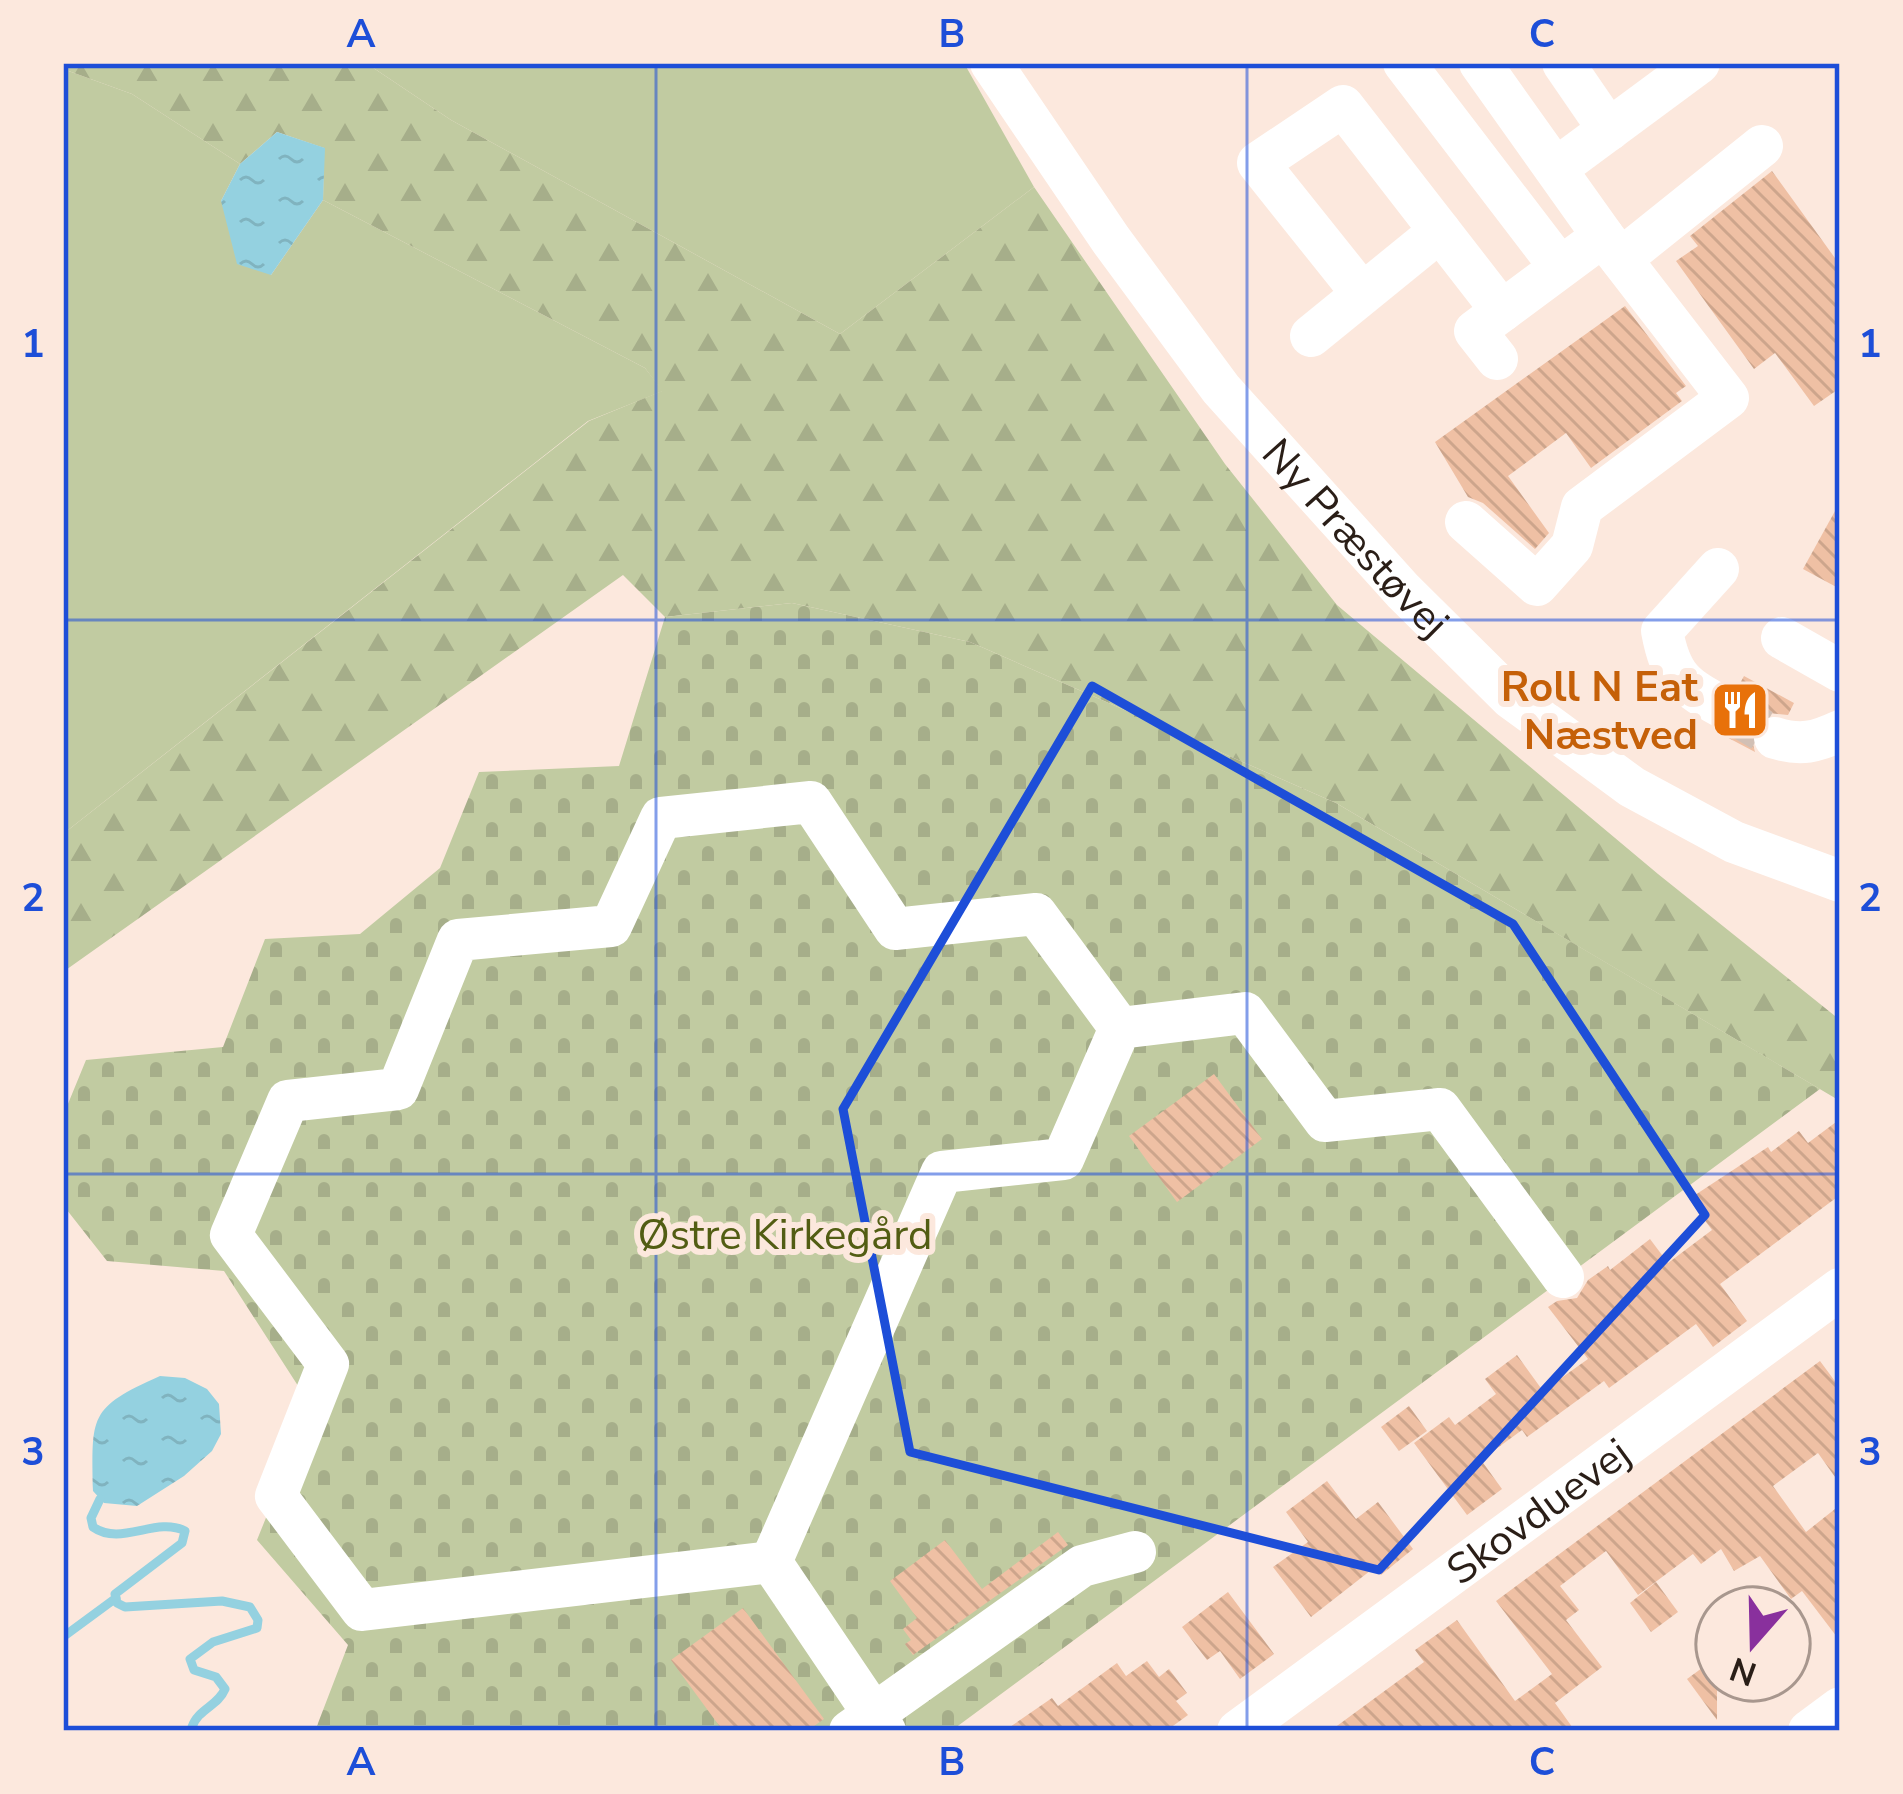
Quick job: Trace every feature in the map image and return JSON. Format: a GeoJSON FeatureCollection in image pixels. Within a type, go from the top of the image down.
{"type":"FeatureCollection","features":[{"type":"Feature","properties":{"kind":"street","name":"Ny Præstøvej"},"geometry":{"type":"LineString","coordinates":[[992,63],[1111,240],[1221,389],[1403,591],[1511,698],[1632,787],[1734,842],[1840,881]]}},
{"type":"Feature","properties":{"kind":"street"},"geometry":{"type":"LineString","coordinates":[[1403,63],[1561,267]]}},
{"type":"Feature","properties":{"kind":"street"},"geometry":{"type":"LineString","coordinates":[[1466,522],[1537,585],[1571,546],[1582,507],[1728,398],[1612,248],[1480,63]]}},
{"type":"Feature","properties":{"kind":"street"},"geometry":{"type":"LineString","coordinates":[[1564,63],[1609,130]]}},
{"type":"Feature","properties":{"kind":"street"},"geometry":{"type":"LineString","coordinates":[[1556,168],[1699,63]]}},
{"type":"Feature","properties":{"kind":"street"},"geometry":{"type":"LineString","coordinates":[[1361,292],[1258,163],[1343,106],[1502,311]]}},
{"type":"Feature","properties":{"kind":"street"},"geometry":{"type":"LineString","coordinates":[[1497,359],[1475,331],[1561,267],[1612,248],[1762,146]]}},
{"type":"Feature","properties":{"kind":"street"},"geometry":{"type":"LineString","coordinates":[[1311,336],[1440,231]]}},
{"type":"Feature","properties":{"kind":"street"},"geometry":{"type":"LineString","coordinates":[[1718,569],[1662,631],[1669,667],[1696,693],[1726,710]]}},
{"type":"Feature","properties":{"kind":"street"},"geometry":{"type":"LineString","coordinates":[[1781,638],[1838,671]]}},
{"type":"Feature","properties":{"kind":"street"},"geometry":{"type":"LineString","coordinates":[[1775,737],[1814,742],[1840,731]]}},
{"type":"Feature","properties":{"kind":"street"},"geometry":{"type":"LineString","coordinates":[[771,1562],[362,1610],[276,1496],[328,1364],[231,1235],[288,1101],[398,1089],[458,940],[611,926],[661,818],[811,802],[895,929],[1036,914],[1120,1028]]}},
{"type":"Feature","properties":{"kind":"street"},"geometry":{"type":"LineString","coordinates":[[1120,1028],[1244,1013],[1325,1121],[1440,1108],[1563,1276]]}},
{"type":"Feature","properties":{"kind":"street"},"geometry":{"type":"LineString","coordinates":[[771,1562],[942,1172],[1063,1159],[1120,1028]]}},
{"type":"Feature","properties":{"kind":"street","name":"Skovduevej"},"geometry":{"type":"LineString","coordinates":[[1238,1731],[1840,1289]]}},
{"type":"Feature","properties":{"kind":"street"},"geometry":{"type":"LineString","coordinates":[[771,1562],[870,1725],[1082,1566],[1135,1552]]}},
{"type":"Feature","properties":{"kind":"street"},"geometry":{"type":"LineString","coordinates":[[1808,1731],[1840,1708]]}},
{"type":"Feature","properties":{"kind":"highlighted area"},"geometry":{"type":"Polygon","coordinates":[[[1092,686],[1513,924],[1705,1215],[1379,1570],[910,1452],[843,1109],[1092,686]]]}},
{"type":"Feature","properties":{"kind":"green space"},"geometry":{"type":"Polygon","coordinates":[[[63,63],[366,63],[451,120],[840,334],[1034,187],[1225,464],[1337,605],[1840,1020],[1840,1101],[1336,803],[970,642],[792,603],[665,617],[623,575],[63,972],[63,834],[589,421],[662,391],[645,368],[323,200],[324,148],[277,132],[240,164],[132,94],[63,69],[63,63]]]}},
{"type":"Feature","properties":{"kind":"green space"},"geometry":{"type":"Polygon","coordinates":[[[366,63],[964,63],[1034,187],[840,334],[451,120],[366,63]]]}},
{"type":"Feature","properties":{"kind":"green space"},"geometry":{"type":"Polygon","coordinates":[[[63,69],[132,94],[240,164],[221,201],[271,275],[323,200],[645,368],[663,391],[588,421],[63,834],[63,69]]]}},
{"type":"Feature","properties":{"kind":"green space","name":"Østre Kirkegård"},"geometry":{"type":"Polygon","coordinates":[[[792,603],[970,642],[1336,803],[1820,1089],[951,1731],[315,1731],[348,1645],[257,1540],[311,1406],[224,1271],[107,1261],[63,1205],[63,1116],[86,1060],[223,1047],[265,939],[360,934],[440,868],[479,772],[619,766],[665,617],[792,603]]]}},
{"type":"Feature","properties":{"kind":"water"},"geometry":{"type":"Polygon","coordinates":[[[277,132],[325,148],[323,200],[271,275],[237,264],[221,201],[240,164],[277,132]]]}},
{"type":"Feature","properties":{"kind":"water"},"geometry":{"type":"Polygon","coordinates":[[[160,1376],[185,1378],[207,1389],[219,1404],[221,1434],[212,1451],[184,1476],[137,1506],[104,1503],[93,1491],[93,1446],[99,1417],[119,1397],[160,1376]]]}},
{"type":"Feature","properties":{"kind":"building"},"geometry":{"type":"Polygon","coordinates":[[[1772,171],[1840,265],[1840,388],[1814,406],[1775,353],[1754,369],[1676,261],[1698,246],[1690,236],[1772,171]]]}},
{"type":"Feature","properties":{"kind":"building"},"geometry":{"type":"Polygon","coordinates":[[[1625,306],[1686,386],[1676,393],[1682,401],[1591,468],[1566,433],[1508,476],[1549,533],[1535,549],[1483,503],[1468,497],[1435,442],[1625,306]]]}},
{"type":"Feature","properties":{"kind":"building"},"geometry":{"type":"Polygon","coordinates":[[[1840,502],[1840,589],[1803,569],[1840,502]]]}},
{"type":"Feature","properties":{"kind":"building"},"geometry":{"type":"Polygon","coordinates":[[[1744,676],[1794,703],[1788,715],[1769,713],[1756,721],[1750,733],[1755,752],[1719,733],[1738,731],[1749,720],[1748,697],[1738,687],[1744,676]]]}},
{"type":"Feature","properties":{"kind":"building"},"geometry":{"type":"Polygon","coordinates":[[[1214,1074],[1262,1139],[1177,1202],[1129,1136],[1214,1074]]]}},
{"type":"Feature","properties":{"kind":"building"},"geometry":{"type":"Polygon","coordinates":[[[1840,1119],[1840,1195],[1720,1284],[1747,1321],[1713,1347],[1696,1324],[1609,1388],[1604,1381],[1527,1437],[1522,1430],[1481,1460],[1502,1489],[1467,1515],[1414,1443],[1449,1417],[1455,1425],[1496,1394],[1485,1379],[1517,1355],[1543,1391],[1588,1359],[1548,1307],[1577,1298],[1588,1280],[1608,1266],[1610,1270],[1650,1239],[1668,1263],[1712,1230],[1689,1199],[1768,1147],[1771,1152],[1799,1131],[1808,1143],[1840,1119]]]}},
{"type":"Feature","properties":{"kind":"building"},"geometry":{"type":"Polygon","coordinates":[[[1820,1361],[1840,1388],[1840,1484],[1818,1453],[1773,1486],[1806,1532],[1840,1505],[1840,1641],[1813,1605],[1813,1584],[1780,1584],[1760,1556],[1734,1571],[1721,1549],[1701,1564],[1693,1554],[1638,1595],[1606,1551],[1560,1586],[1579,1610],[1566,1620],[1602,1667],[1555,1703],[1575,1731],[1330,1731],[1424,1662],[1415,1650],[1457,1620],[1515,1701],[1552,1674],[1496,1601],[1820,1361]]]}},
{"type":"Feature","properties":{"kind":"building"},"geometry":{"type":"Polygon","coordinates":[[[1409,1406],[1427,1431],[1399,1451],[1381,1427],[1409,1406]]]}},
{"type":"Feature","properties":{"kind":"building"},"geometry":{"type":"Polygon","coordinates":[[[1327,1481],[1356,1519],[1378,1502],[1413,1549],[1381,1575],[1375,1567],[1311,1617],[1273,1567],[1308,1542],[1286,1512],[1327,1481]]]}},
{"type":"Feature","properties":{"kind":"building"},"geometry":{"type":"Polygon","coordinates":[[[1058,1532],[1068,1545],[913,1655],[903,1629],[917,1618],[890,1581],[945,1540],[982,1589],[1058,1532]]]}},
{"type":"Feature","properties":{"kind":"building"},"geometry":{"type":"Polygon","coordinates":[[[1656,1582],[1678,1612],[1651,1632],[1630,1603],[1656,1582]]]}},
{"type":"Feature","properties":{"kind":"building"},"geometry":{"type":"Polygon","coordinates":[[[1228,1592],[1274,1654],[1240,1679],[1220,1651],[1207,1660],[1182,1627],[1228,1592]]]}},
{"type":"Feature","properties":{"kind":"building"},"geometry":{"type":"Polygon","coordinates":[[[743,1608],[824,1719],[807,1731],[723,1731],[671,1660],[743,1608]]]}},
{"type":"Feature","properties":{"kind":"building"},"geometry":{"type":"Polygon","coordinates":[[[1147,1661],[1159,1677],[1169,1669],[1187,1693],[1176,1701],[1188,1715],[1166,1731],[1004,1731],[1052,1698],[1058,1706],[1117,1663],[1126,1676],[1147,1661]]]}},
{"type":"Feature","properties":{"kind":"building"},"geometry":{"type":"Polygon","coordinates":[[[1705,1704],[1717,1704],[1717,1720],[1705,1704]]]}},
{"type":"Feature","properties":{"kind":"waterway"},"geometry":{"type":"LineString","coordinates":[[100,1499],[91,1518],[93,1527],[104,1532],[162,1527],[185,1531],[182,1543],[115,1594],[117,1603],[125,1607],[222,1601],[250,1607],[258,1620],[257,1628],[213,1642],[190,1659],[194,1670],[216,1677],[225,1689],[195,1721],[196,1731]]}},
{"type":"Feature","properties":{"kind":"waterway"},"geometry":{"type":"LineString","coordinates":[[63,1637],[116,1598]]}},
{"type":"Feature","properties":{"kind":"tunnel"},"geometry":{"type":"LineString","coordinates":[[1726,709],[1775,738]]}},
{"type":"Feature","properties":{"kind":"place","name":"Roll N Eat Næstved"},"geometry":{"type":"Point","coordinates":[1740,710]}}]}
